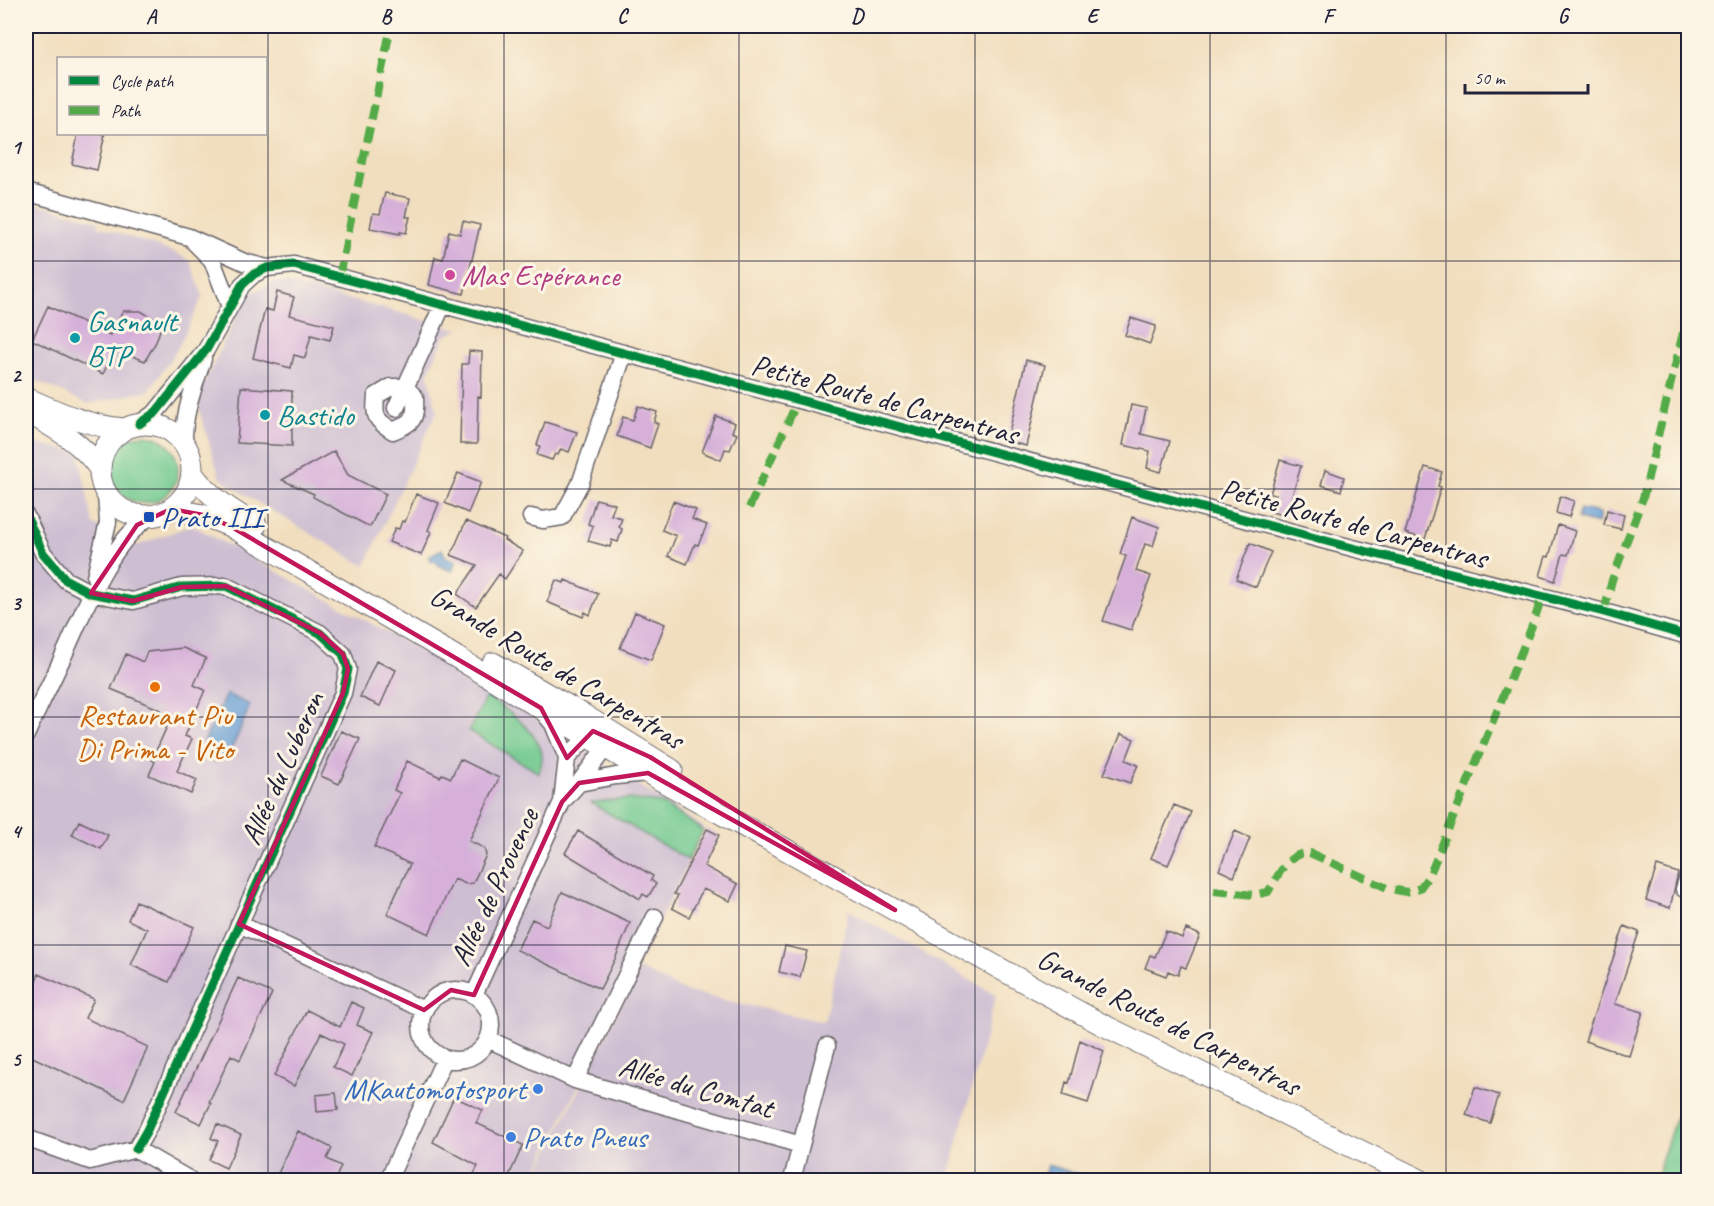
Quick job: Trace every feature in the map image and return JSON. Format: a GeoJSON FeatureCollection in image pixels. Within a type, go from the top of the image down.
{"type":"FeatureCollection","features":[{"type":"Feature","properties":{"kind":"main road"},"geometry":{"type":"LineString","coordinates":[[26,398],[70,418],[96,426],[156,424],[172,431],[184,443]]}},
{"type":"Feature","properties":{"kind":"main road"},"geometry":{"type":"LineString","coordinates":[[26,411],[62,432],[89,454],[99,468]]}},
{"type":"Feature","properties":{"kind":"main road"},"geometry":{"type":"LineString","coordinates":[[131,426],[111,439],[102,452],[99,468],[100,482],[106,496],[118,508],[132,515],[149,517],[161,514],[182,499],[189,487],[192,472]]}},
{"type":"Feature","properties":{"kind":"main road","name":"Grande Route de Carpentras"},"geometry":{"type":"LineString","coordinates":[[184,443],[190,457],[192,472],[199,483],[234,512],[582,714],[649,765]]}},
{"type":"Feature","properties":{"kind":"main road","name":"Grande Route de Carpentras"},"geometry":{"type":"LineString","coordinates":[[171,509],[203,515],[230,526],[541,708],[649,765],[895,910],[1101,1024],[1420,1180]]}},
{"type":"Feature","properties":{"kind":"street","name":"Petite Route de Carpentras"},"geometry":{"type":"LineString","coordinates":[[26,192],[189,237],[244,262],[267,268]]}},
{"type":"Feature","properties":{"kind":"street","name":"Petite Route de Carpentras"},"geometry":{"type":"LineString","coordinates":[[189,237],[212,260],[230,307]]}},
{"type":"Feature","properties":{"kind":"street","name":"Petite Route de Carpentras"},"geometry":{"type":"LineString","coordinates":[[131,426],[156,412],[206,350],[242,285],[254,274],[267,268],[294,265],[1689,636]]}},
{"type":"Feature","properties":{"kind":"street"},"geometry":{"type":"LineString","coordinates":[[396,408],[443,304]]}},
{"type":"Feature","properties":{"kind":"street","name":"Petite Route de Carpentras"},"geometry":{"type":"LineString","coordinates":[[184,443],[183,426],[186,412],[206,350]]}},
{"type":"Feature","properties":{"kind":"street"},"geometry":{"type":"LineString","coordinates":[[531,517],[543,520],[562,517],[580,484],[624,353]]}},
{"type":"Feature","properties":{"kind":"street"},"geometry":{"type":"LineString","coordinates":[[91,593],[108,522],[106,496]]}},
{"type":"Feature","properties":{"kind":"street","name":"Allée du Luberon"},"geometry":{"type":"LineString","coordinates":[[26,516],[43,553],[66,580],[91,593],[134,601],[182,587],[226,586],[320,633],[343,654],[348,669],[343,693],[136,1149]]}},
{"type":"Feature","properties":{"kind":"street"},"geometry":{"type":"LineString","coordinates":[[26,735],[91,593],[120,546],[137,525],[149,517]]}},
{"type":"Feature","properties":{"kind":"street","name":"Allée de Provence"},"geometry":{"type":"LineString","coordinates":[[541,708],[553,724],[567,758],[562,802]]}},
{"type":"Feature","properties":{"kind":"street"},"geometry":{"type":"LineString","coordinates":[[567,758],[596,738],[582,714]]}},
{"type":"Feature","properties":{"kind":"street","name":"Allée de Provence"},"geometry":{"type":"LineString","coordinates":[[474,995],[562,802],[579,783],[596,738]]}},
{"type":"Feature","properties":{"kind":"street"},"geometry":{"type":"LineString","coordinates":[[579,783],[616,776],[649,765]]}},
{"type":"Feature","properties":{"kind":"street"},"geometry":{"type":"LineString","coordinates":[[239,924],[424,1010],[421,1022],[422,1033],[427,1044],[435,1053],[445,1058],[465,1059],[482,1048],[488,1040],[575,1080],[655,917]]}},
{"type":"Feature","properties":{"kind":"street","name":"Allée de Provence"},"geometry":{"type":"LineString","coordinates":[[424,1010],[440,994],[451,990],[474,995],[488,1010],[490,1030],[488,1040]]}},
{"type":"Feature","properties":{"kind":"street","name":"Allée du Comtat"},"geometry":{"type":"LineString","coordinates":[[792,1180],[827,1046]]}},
{"type":"Feature","properties":{"kind":"street"},"geometry":{"type":"LineString","coordinates":[[388,1180],[445,1058]]}},
{"type":"Feature","properties":{"kind":"street","name":"Allée du Comtat"},"geometry":{"type":"LineString","coordinates":[[575,1080],[801,1144]]}},
{"type":"Feature","properties":{"kind":"street"},"geometry":{"type":"LineString","coordinates":[[26,1138],[90,1161],[136,1149],[190,1180]]}},
{"type":"Feature","properties":{"kind":"highlighted area"},"geometry":{"type":"Polygon","coordinates":[[[171,509],[203,515],[230,526],[541,708],[567,758],[593,731],[650,757],[895,910],[648,773],[579,783],[562,802],[474,995],[451,990],[424,1010],[239,924],[343,693],[348,669],[343,654],[320,633],[226,586],[182,587],[133,601],[91,593],[137,525],[171,509]]]}},
{"type":"Feature","properties":{"kind":"shaded area"},"geometry":{"type":"Polygon","coordinates":[[[26,201],[99,221],[98,226],[176,253],[190,261],[203,296],[178,348],[149,391],[88,404],[26,376],[26,201]]]}},
{"type":"Feature","properties":{"kind":"shaded area"},"geometry":{"type":"Polygon","coordinates":[[[277,281],[460,329],[445,336],[428,373],[437,411],[365,566],[220,478],[196,400],[247,295],[277,281]]]}},
{"type":"Feature","properties":{"kind":"shaded area"},"geometry":{"type":"Polygon","coordinates":[[[26,441],[79,453],[93,524],[133,547],[192,525],[483,685],[705,828],[532,1180],[26,1180],[26,441]]]}},
{"type":"Feature","properties":{"kind":"shaded area"},"geometry":{"type":"Polygon","coordinates":[[[849,910],[996,995],[948,1180],[534,1180],[639,969],[684,991],[824,1022],[849,910]]]}},
{"type":"Feature","properties":{"kind":"green space"},"geometry":{"type":"Polygon","coordinates":[[[144,435],[157,438],[168,445],[175,456],[178,469],[175,482],[168,493],[157,500],[144,503],[131,500],[120,493],[113,482],[110,469],[113,456],[120,445],[131,438],[144,435]]]}},
{"type":"Feature","properties":{"kind":"green space"},"geometry":{"type":"Polygon","coordinates":[[[486,696],[519,720],[534,736],[542,754],[539,773],[469,731],[486,696]]]}},
{"type":"Feature","properties":{"kind":"green space"},"geometry":{"type":"Polygon","coordinates":[[[629,799],[661,803],[703,830],[688,860],[591,803],[629,799]]]}},
{"type":"Feature","properties":{"kind":"green space"},"geometry":{"type":"Polygon","coordinates":[[[1688,1080],[1688,1180],[1655,1180],[1688,1080]]]}},
{"type":"Feature","properties":{"kind":"water"},"geometry":{"type":"Polygon","coordinates":[[[1580,509],[1600,513],[1598,524],[1578,519],[1580,509]]]}},
{"type":"Feature","properties":{"kind":"water"},"geometry":{"type":"Polygon","coordinates":[[[442,549],[446,557],[456,561],[452,571],[439,566],[436,561],[432,562],[429,556],[442,549]]]}},
{"type":"Feature","properties":{"kind":"water"},"geometry":{"type":"Polygon","coordinates":[[[226,694],[250,705],[232,748],[225,757],[218,761],[210,760],[202,752],[203,745],[226,694]]]}},
{"type":"Feature","properties":{"kind":"water"},"geometry":{"type":"Polygon","coordinates":[[[1047,1165],[1086,1176],[1085,1180],[1043,1180],[1047,1165]]]}},
{"type":"Feature","properties":{"kind":"building"},"geometry":{"type":"Polygon","coordinates":[[[78,135],[105,135],[97,170],[72,164],[78,135]]]}},
{"type":"Feature","properties":{"kind":"building"},"geometry":{"type":"Polygon","coordinates":[[[385,193],[410,198],[406,217],[410,217],[406,233],[400,232],[400,234],[370,228],[373,213],[380,214],[385,193]]]}},
{"type":"Feature","properties":{"kind":"building"},"geometry":{"type":"Polygon","coordinates":[[[463,221],[480,225],[464,294],[429,285],[435,257],[443,259],[449,231],[460,234],[463,221]]]}},
{"type":"Feature","properties":{"kind":"building"},"geometry":{"type":"Polygon","coordinates":[[[277,292],[294,297],[289,315],[334,326],[330,340],[311,335],[305,358],[294,355],[291,368],[253,358],[265,309],[273,311],[277,292]]]}},
{"type":"Feature","properties":{"kind":"building","name":"Gasnault BTP"},"geometry":{"type":"Polygon","coordinates":[[[48,306],[110,335],[123,311],[141,311],[162,324],[156,342],[145,361],[115,349],[103,374],[32,340],[48,306]]]}},
{"type":"Feature","properties":{"kind":"building"},"geometry":{"type":"Polygon","coordinates":[[[1131,318],[1156,326],[1150,344],[1125,335],[1131,318]]]}},
{"type":"Feature","properties":{"kind":"building"},"geometry":{"type":"Polygon","coordinates":[[[469,351],[482,352],[477,444],[460,444],[462,364],[468,364],[469,351]]]}},
{"type":"Feature","properties":{"kind":"building"},"geometry":{"type":"Polygon","coordinates":[[[1026,360],[1045,365],[1026,446],[1007,441],[1026,360]]]}},
{"type":"Feature","properties":{"kind":"building","name":"Bastido"},"geometry":{"type":"Polygon","coordinates":[[[241,387],[292,391],[292,446],[237,443],[241,387]]]}},
{"type":"Feature","properties":{"kind":"building"},"geometry":{"type":"Polygon","coordinates":[[[1131,405],[1146,408],[1141,434],[1170,441],[1161,472],[1147,468],[1150,451],[1123,445],[1131,405]]]}},
{"type":"Feature","properties":{"kind":"building"},"geometry":{"type":"Polygon","coordinates":[[[638,406],[657,412],[654,422],[658,424],[650,448],[617,436],[623,417],[633,420],[638,406]]]}},
{"type":"Feature","properties":{"kind":"building"},"geometry":{"type":"Polygon","coordinates":[[[716,416],[735,423],[732,432],[737,434],[730,450],[725,449],[721,460],[702,452],[716,416]]]}},
{"type":"Feature","properties":{"kind":"building"},"geometry":{"type":"Polygon","coordinates":[[[545,422],[577,432],[569,452],[561,449],[552,460],[537,455],[540,446],[537,445],[545,422]]]}},
{"type":"Feature","properties":{"kind":"building"},"geometry":{"type":"Polygon","coordinates":[[[334,451],[348,475],[386,494],[370,527],[313,497],[314,494],[282,480],[334,451]]]}},
{"type":"Feature","properties":{"kind":"building"},"geometry":{"type":"Polygon","coordinates":[[[1280,460],[1301,466],[1286,516],[1271,512],[1276,495],[1270,494],[1280,460]]]}},
{"type":"Feature","properties":{"kind":"building"},"geometry":{"type":"Polygon","coordinates":[[[1425,467],[1442,472],[1438,486],[1441,487],[1425,539],[1405,533],[1425,467]]]}},
{"type":"Feature","properties":{"kind":"building"},"geometry":{"type":"Polygon","coordinates":[[[1325,470],[1344,477],[1341,491],[1321,485],[1325,470]]]}},
{"type":"Feature","properties":{"kind":"building"},"geometry":{"type":"Polygon","coordinates":[[[458,473],[481,482],[468,513],[445,503],[458,473]]]}},
{"type":"Feature","properties":{"kind":"building"},"geometry":{"type":"Polygon","coordinates":[[[416,494],[439,503],[428,530],[431,532],[421,555],[389,542],[395,528],[399,529],[402,521],[405,522],[416,494]]]}},
{"type":"Feature","properties":{"kind":"building"},"geometry":{"type":"Polygon","coordinates":[[[1560,496],[1574,501],[1569,517],[1556,513],[1560,496]]]}},
{"type":"Feature","properties":{"kind":"building"},"geometry":{"type":"Polygon","coordinates":[[[596,499],[615,504],[611,515],[622,518],[619,527],[622,529],[618,542],[612,540],[610,547],[588,541],[593,526],[588,524],[596,499]]]}},
{"type":"Feature","properties":{"kind":"building"},"geometry":{"type":"Polygon","coordinates":[[[673,501],[696,510],[692,519],[707,525],[698,545],[695,544],[687,564],[668,556],[676,536],[662,530],[673,501]]]}},
{"type":"Feature","properties":{"kind":"building"},"geometry":{"type":"Polygon","coordinates":[[[1607,510],[1624,515],[1621,529],[1604,525],[1607,510]]]}},
{"type":"Feature","properties":{"kind":"building"},"geometry":{"type":"Polygon","coordinates":[[[1132,517],[1159,527],[1153,546],[1145,544],[1136,571],[1151,576],[1131,630],[1103,621],[1126,556],[1120,554],[1132,517]]]}},
{"type":"Feature","properties":{"kind":"building"},"geometry":{"type":"Polygon","coordinates":[[[466,521],[505,538],[504,540],[523,551],[505,579],[499,574],[476,607],[457,594],[477,565],[451,555],[466,521]]]}},
{"type":"Feature","properties":{"kind":"building"},"geometry":{"type":"Polygon","coordinates":[[[1558,525],[1575,531],[1568,555],[1563,554],[1555,581],[1540,576],[1546,556],[1549,557],[1558,525]]]}},
{"type":"Feature","properties":{"kind":"building"},"geometry":{"type":"Polygon","coordinates":[[[1250,543],[1271,552],[1256,587],[1236,579],[1250,543]]]}},
{"type":"Feature","properties":{"kind":"building"},"geometry":{"type":"Polygon","coordinates":[[[556,580],[564,583],[565,580],[598,594],[590,615],[585,612],[583,617],[547,602],[556,580]]]}},
{"type":"Feature","properties":{"kind":"building"},"geometry":{"type":"Polygon","coordinates":[[[635,612],[665,624],[651,660],[620,648],[635,612]]]}},
{"type":"Feature","properties":{"kind":"building","name":"Restaurant Piu Di Prima - Vito"},"geometry":{"type":"Polygon","coordinates":[[[183,648],[206,658],[194,685],[205,690],[185,736],[192,739],[177,771],[197,780],[191,794],[149,775],[155,762],[152,760],[168,724],[157,719],[161,710],[111,689],[126,654],[143,662],[147,652],[183,648]]]}},
{"type":"Feature","properties":{"kind":"building"},"geometry":{"type":"Polygon","coordinates":[[[376,661],[396,670],[380,706],[360,697],[376,661]]]}},
{"type":"Feature","properties":{"kind":"building"},"geometry":{"type":"Polygon","coordinates":[[[341,731],[360,739],[339,784],[321,776],[341,731]]]}},
{"type":"Feature","properties":{"kind":"building"},"geometry":{"type":"Polygon","coordinates":[[[1121,734],[1134,739],[1126,760],[1138,765],[1130,783],[1104,774],[1121,734]]]}},
{"type":"Feature","properties":{"kind":"building"},"geometry":{"type":"Polygon","coordinates":[[[460,759],[499,778],[469,841],[484,848],[486,855],[473,883],[466,884],[454,879],[429,934],[387,914],[410,864],[374,847],[400,793],[394,790],[407,761],[440,777],[442,774],[451,778],[460,759]]]}},
{"type":"Feature","properties":{"kind":"building"},"geometry":{"type":"Polygon","coordinates":[[[1174,805],[1191,812],[1168,865],[1151,858],[1174,805]]]}},
{"type":"Feature","properties":{"kind":"building"},"geometry":{"type":"Polygon","coordinates":[[[79,821],[108,835],[101,849],[72,835],[79,821]]]}},
{"type":"Feature","properties":{"kind":"building"},"geometry":{"type":"Polygon","coordinates":[[[707,829],[719,835],[704,866],[738,884],[730,901],[703,889],[689,917],[672,908],[678,895],[674,894],[707,829]]]}},
{"type":"Feature","properties":{"kind":"building"},"geometry":{"type":"Polygon","coordinates":[[[578,831],[653,876],[651,880],[656,884],[648,897],[643,894],[640,899],[565,853],[578,831]]]}},
{"type":"Feature","properties":{"kind":"building"},"geometry":{"type":"Polygon","coordinates":[[[1235,831],[1250,838],[1234,877],[1219,870],[1235,831]]]}},
{"type":"Feature","properties":{"kind":"building"},"geometry":{"type":"Polygon","coordinates":[[[1657,866],[1678,873],[1670,908],[1646,900],[1657,866]]]}},
{"type":"Feature","properties":{"kind":"building"},"geometry":{"type":"Polygon","coordinates":[[[562,892],[630,923],[600,989],[517,950],[532,919],[547,926],[562,892]]]}},
{"type":"Feature","properties":{"kind":"building"},"geometry":{"type":"Polygon","coordinates":[[[136,901],[194,927],[169,982],[131,965],[147,929],[128,920],[136,901]]]}},
{"type":"Feature","properties":{"kind":"building"},"geometry":{"type":"Polygon","coordinates":[[[1624,926],[1639,932],[1615,1004],[1643,1012],[1629,1056],[1585,1041],[1624,926]]]}},
{"type":"Feature","properties":{"kind":"building"},"geometry":{"type":"Polygon","coordinates":[[[1186,929],[1200,935],[1186,968],[1181,966],[1178,975],[1168,971],[1166,976],[1145,968],[1150,955],[1155,957],[1166,931],[1182,938],[1186,929]]]}},
{"type":"Feature","properties":{"kind":"building"},"geometry":{"type":"Polygon","coordinates":[[[785,946],[807,951],[800,977],[779,972],[785,946]]]}},
{"type":"Feature","properties":{"kind":"building"},"geometry":{"type":"Polygon","coordinates":[[[39,974],[94,999],[85,1018],[148,1047],[124,1100],[26,1054],[26,1039],[30,1028],[26,1026],[26,1003],[39,974]]]}},
{"type":"Feature","properties":{"kind":"building"},"geometry":{"type":"Polygon","coordinates":[[[238,978],[272,993],[240,1060],[231,1055],[201,1124],[176,1112],[238,978]]]}},
{"type":"Feature","properties":{"kind":"building"},"geometry":{"type":"Polygon","coordinates":[[[351,1002],[364,1008],[357,1025],[373,1032],[352,1076],[333,1067],[344,1044],[321,1033],[294,1086],[274,1076],[307,1010],[340,1027],[351,1002]]]}},
{"type":"Feature","properties":{"kind":"building"},"geometry":{"type":"Polygon","coordinates":[[[1080,1040],[1104,1051],[1088,1103],[1063,1095],[1066,1082],[1069,1083],[1080,1040]]]}},
{"type":"Feature","properties":{"kind":"building"},"geometry":{"type":"Polygon","coordinates":[[[1475,1087],[1499,1095],[1490,1123],[1466,1115],[1475,1087]]]}},
{"type":"Feature","properties":{"kind":"building"},"geometry":{"type":"Polygon","coordinates":[[[336,1093],[338,1110],[317,1112],[316,1095],[336,1093]]]}},
{"type":"Feature","properties":{"kind":"building"},"geometry":{"type":"Polygon","coordinates":[[[454,1097],[483,1110],[476,1123],[523,1145],[507,1180],[471,1180],[478,1166],[433,1142],[454,1097]]]}},
{"type":"Feature","properties":{"kind":"building"},"geometry":{"type":"Polygon","coordinates":[[[217,1124],[241,1135],[226,1168],[209,1160],[218,1141],[211,1138],[217,1124]]]}},
{"type":"Feature","properties":{"kind":"building"},"geometry":{"type":"Polygon","coordinates":[[[298,1131],[332,1148],[327,1159],[341,1166],[335,1180],[275,1180],[298,1131]]]}},
{"type":"Feature","properties":{"kind":"marked path"},"geometry":{"type":"LineString","coordinates":[[339,277],[391,26]]}},
{"type":"Feature","properties":{"kind":"marked path"},"geometry":{"type":"LineString","coordinates":[[1604,612],[1612,580],[1643,498],[1688,312]]}},
{"type":"Feature","properties":{"kind":"marked path"},"geometry":{"type":"LineString","coordinates":[[749,508],[798,400]]}},
{"type":"Feature","properties":{"kind":"marked path"},"geometry":{"type":"LineString","coordinates":[[1214,891],[1254,895],[1268,892],[1290,860],[1295,856],[1310,853],[1387,888],[1406,892],[1420,888],[1430,874],[1534,621],[1542,596]]}},
{"type":"Feature","properties":{"kind":"cycle path"},"geometry":{"type":"LineString","coordinates":[[139,424],[156,412],[206,350],[242,285],[254,274],[267,268],[294,265],[1688,636]]}},
{"type":"Feature","properties":{"kind":"cycle path"},"geometry":{"type":"LineString","coordinates":[[26,516],[43,553],[66,580],[91,593],[133,601],[182,587],[226,586],[320,633],[343,654],[348,669],[343,693],[147,1130],[136,1149]]}},
{"type":"Feature","properties":{"kind":"place","name":"Mas Espérance"},"geometry":{"type":"Point","coordinates":[450,275]}},
{"type":"Feature","properties":{"kind":"place","name":"Gasnault BTP"},"geometry":{"type":"Point","coordinates":[75,338]}},
{"type":"Feature","properties":{"kind":"place","name":"Bastido"},"geometry":{"type":"Point","coordinates":[265,415]}},
{"type":"Feature","properties":{"kind":"place","name":"Prato III"},"geometry":{"type":"Point","coordinates":[149,517]}},
{"type":"Feature","properties":{"kind":"place","name":"Restaurant Piu Di Prima - Vito"},"geometry":{"type":"Point","coordinates":[155,687]}},
{"type":"Feature","properties":{"kind":"place","name":"MKautomotosport"},"geometry":{"type":"Point","coordinates":[538,1089]}},
{"type":"Feature","properties":{"kind":"place","name":"Prato Pneus"},"geometry":{"type":"Point","coordinates":[511,1137]}}]}
